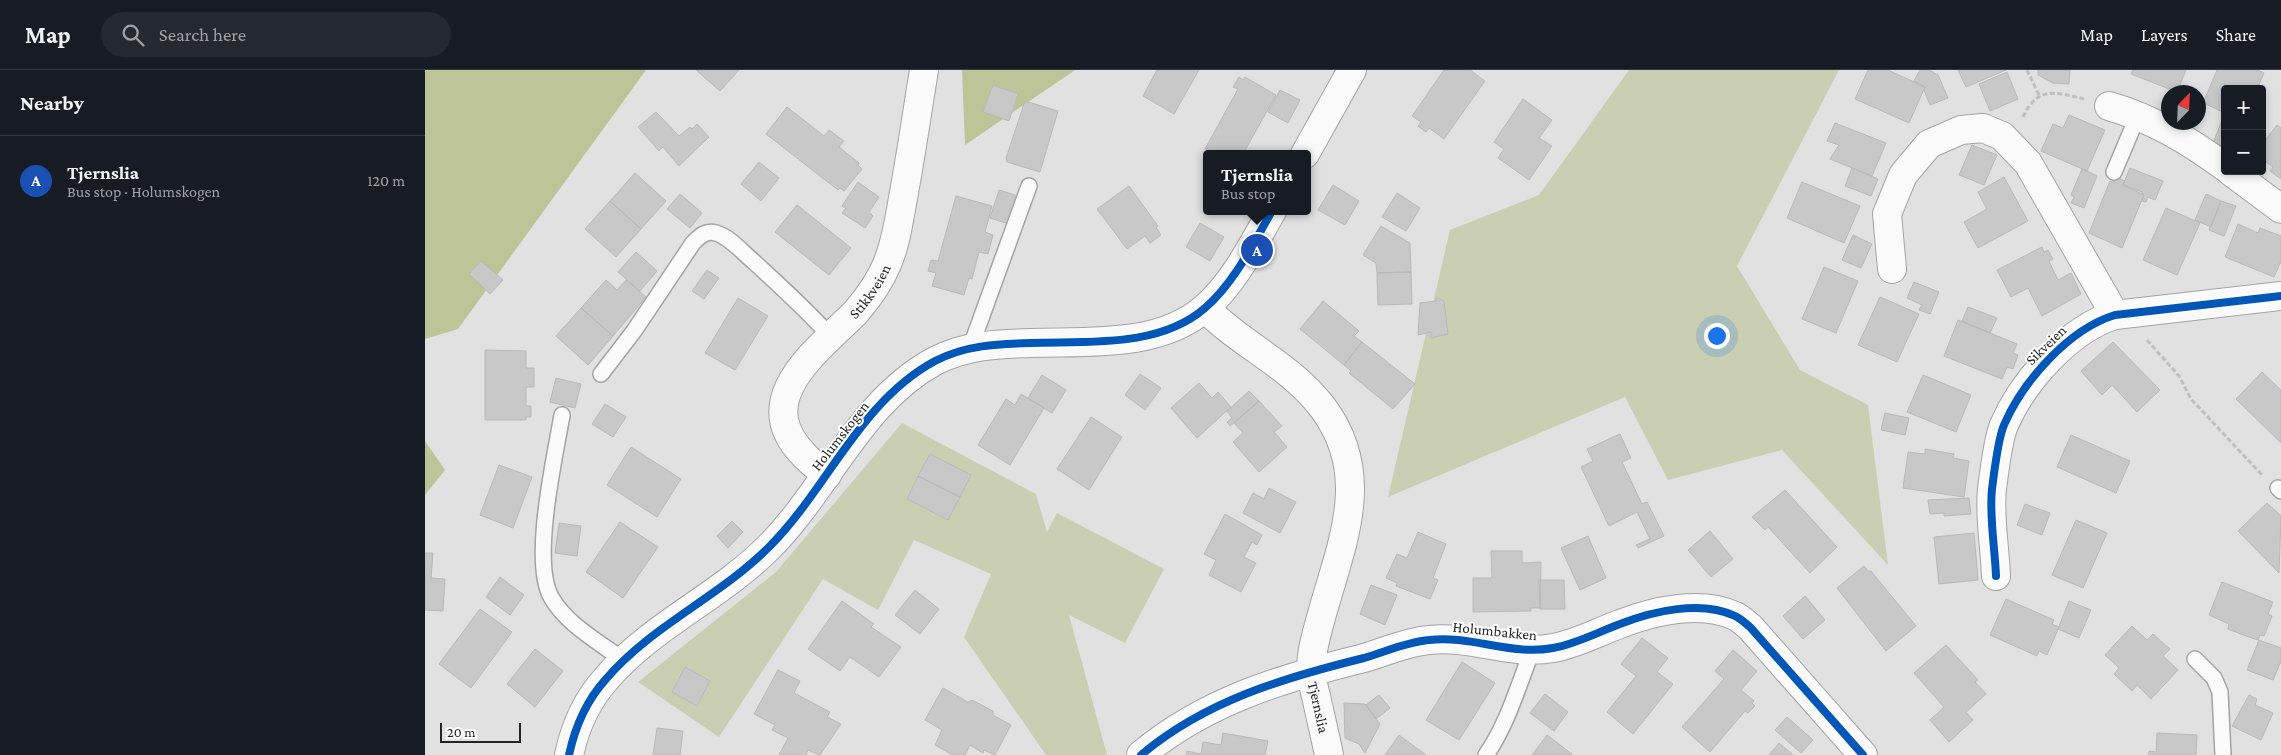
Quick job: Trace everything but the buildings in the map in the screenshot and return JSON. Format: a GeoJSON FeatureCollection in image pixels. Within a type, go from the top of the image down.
{"type":"FeatureCollection","features":[{"type":"Feature","properties":{"kind":"street","name":"Stikkveien"},"geometry":{"type":"LineString","coordinates":[[827,475],[803,454],[796,444],[785,420],[786,397],[795,375],[809,356],[857,311],[869,295],[880,278],[893,250],[924,70]]}},
{"type":"Feature","properties":{"kind":"street"},"geometry":{"type":"LineString","coordinates":[[1307,150],[1352,70]]}},
{"type":"Feature","properties":{"kind":"street"},"geometry":{"type":"LineString","coordinates":[[2109,106],[2138,115],[2195,144],[2221,164]]}},
{"type":"Feature","properties":{"kind":"street"},"geometry":{"type":"LineString","coordinates":[[1893,269],[1887,214],[1903,175],[1929,144],[1961,130],[1983,128],[2002,136],[2027,163],[2120,314]]}},
{"type":"Feature","properties":{"kind":"street"},"geometry":{"type":"LineString","coordinates":[[2236,175],[2281,208]]}},
{"type":"Feature","properties":{"kind":"street","name":"Holumskogen"},"geometry":{"type":"LineString","coordinates":[[569,755],[587,705],[606,678],[623,660],[745,569],[791,523],[876,410],[895,391],[933,362],[971,346],[1112,340],[1142,336],[1181,324],[1205,308],[1225,286],[1269,215]]}},
{"type":"Feature","properties":{"kind":"street","name":"Sikveien"},"geometry":{"type":"LineString","coordinates":[[1996,576],[1992,490],[2004,426],[2033,378],[2047,360],[2091,324],[2120,314],[2281,296]]}},
{"type":"Feature","properties":{"kind":"street","name":"Tjernslia"},"geometry":{"type":"LineString","coordinates":[[1205,308],[1235,335],[1290,374],[1308,390],[1322,406],[1343,443],[1351,481],[1348,524],[1316,637],[1311,671],[1329,755]]}},
{"type":"Feature","properties":{"kind":"street","name":"Holumbakken"},"geometry":{"type":"LineString","coordinates":[[1141,755],[1157,741],[1193,718],[1235,697],[1270,683],[1429,640],[1454,639],[1532,651],[1572,642],[1622,623],[1654,614],[1700,609],[1735,616],[1750,627],[1863,755]]}},
{"type":"Feature","properties":{"kind":"lane"},"geometry":{"type":"LineString","coordinates":[[2115,172],[2138,115]]}},
{"type":"Feature","properties":{"kind":"lane"},"geometry":{"type":"LineString","coordinates":[[971,346],[1029,186]]}},
{"type":"Feature","properties":{"kind":"lane"},"geometry":{"type":"LineString","coordinates":[[601,374],[634,331],[693,243],[702,234],[709,232],[717,233],[734,244],[804,307],[830,336]]}},
{"type":"Feature","properties":{"kind":"lane"},"geometry":{"type":"LineString","coordinates":[[561,415],[545,526],[544,558],[551,596],[579,628],[623,660]]}},
{"type":"Feature","properties":{"kind":"lane","name":"Holumbakken"},"geometry":{"type":"LineString","coordinates":[[1486,755],[1506,722],[1513,696],[1532,651]]}},
{"type":"Feature","properties":{"kind":"lane"},"geometry":{"type":"LineString","coordinates":[[2195,659],[2214,678],[2219,692],[2223,755]]}},
{"type":"Feature","properties":{"kind":"path"},"geometry":{"type":"LineString","coordinates":[[2027,70],[2039,95]]}},
{"type":"Feature","properties":{"kind":"path"},"geometry":{"type":"LineString","coordinates":[[2029,106],[2039,95],[2056,93],[2109,106]]}},
{"type":"Feature","properties":{"kind":"path"},"geometry":{"type":"LineString","coordinates":[[2120,314],[2130,321],[2179,376],[2191,399],[2254,468],[2279,490]]}},
{"type":"Feature","properties":{"kind":"green space"},"geometry":{"type":"Polygon","coordinates":[[[425,70],[646,70],[458,329],[425,339],[425,70]]]}},
{"type":"Feature","properties":{"kind":"green space"},"geometry":{"type":"Polygon","coordinates":[[[962,70],[1075,70],[965,145],[962,70]]]}},
{"type":"Feature","properties":{"kind":"green space"},"geometry":{"type":"Polygon","coordinates":[[[1629,70],[1839,70],[1737,266],[1800,370],[1868,405],[1888,565],[1782,450],[1668,480],[1625,397],[1388,497],[1450,230],[1539,195],[1629,70]]]}},
{"type":"Feature","properties":{"kind":"green space"},"geometry":{"type":"Polygon","coordinates":[[[902,423],[1036,494],[1047,532],[1057,513],[1164,569],[1125,643],[1069,615],[1107,755],[1046,755],[964,637],[991,574],[914,540],[878,610],[823,579],[719,737],[638,682],[776,572],[902,423]]]}},
{"type":"Feature","properties":{"kind":"green space"},"geometry":{"type":"Polygon","coordinates":[[[425,441],[445,470],[425,495],[425,441]]]}},
{"type":"Feature","properties":{"kind":"cycle path"},"geometry":{"type":"LineString","coordinates":[[569,755],[583,714],[593,696],[606,679],[643,643],[728,582],[768,548],[789,525],[864,423],[885,399],[908,378],[935,361],[958,352],[982,346],[1122,340],[1166,330],[1187,321],[1205,308],[1225,287],[1270,215]]}},
{"type":"Feature","properties":{"kind":"cycle path"},"geometry":{"type":"LineString","coordinates":[[1996,576],[1991,499],[2000,439],[2012,408],[2035,375],[2049,359],[2081,332],[2115,315],[2281,296]]}},
{"type":"Feature","properties":{"kind":"cycle path"},"geometry":{"type":"LineString","coordinates":[[1141,755],[1191,720],[1246,694],[1304,674],[1404,645],[1420,641],[1445,639],[1506,648],[1537,650],[1553,648],[1579,641],[1633,619],[1677,609],[1692,608],[1722,611],[1737,617],[1750,627],[1863,755]]}},
{"type":"Feature","properties":{"kind":"place","name":"Tjernslia"},"geometry":{"type":"Point","coordinates":[1257,250]}}]}
